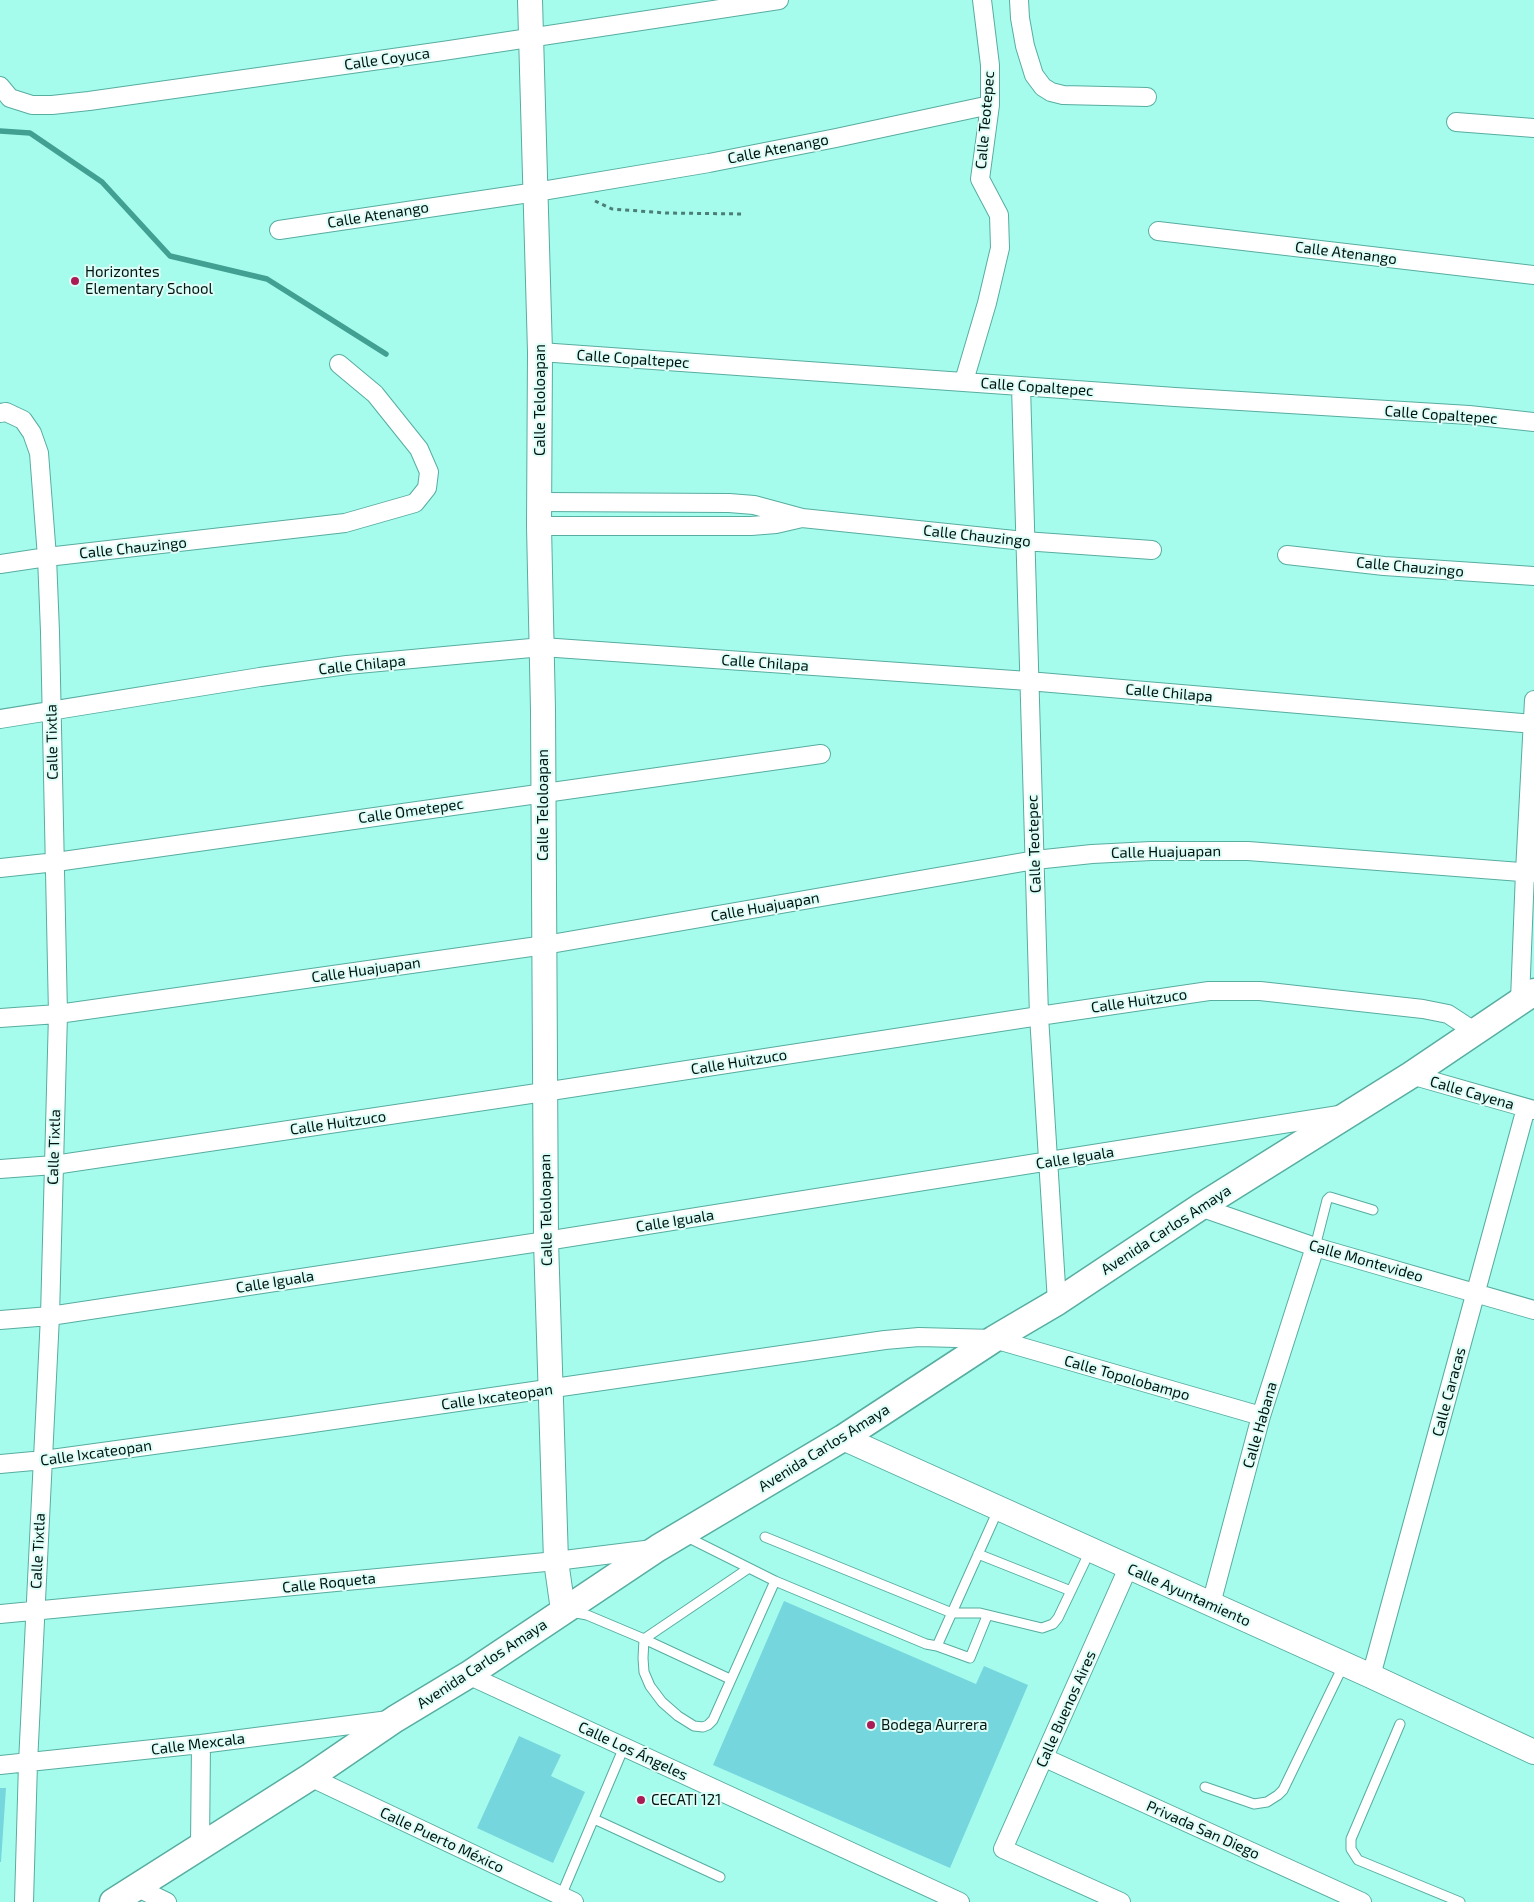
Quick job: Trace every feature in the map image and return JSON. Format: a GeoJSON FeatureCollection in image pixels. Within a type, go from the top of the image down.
{"type":"FeatureCollection","features":[{"type":"Feature","properties":{"kind":"main road","name":"Avenida Carlos Amaya"},"geometry":{"type":"LineString","coordinates":[[113,1902],[310,1778],[395,1719],[468,1675],[658,1548],[843,1438],[994,1339],[1058,1302],[1200,1207],[1411,1075],[1527,996]]}},
{"type":"Feature","properties":{"kind":"street","name":"Calle Teloloapan"},"geometry":{"type":"LineString","coordinates":[[530,0],[540,352],[539,526],[545,945],[546,1241],[556,1560],[564,1610]]}},
{"type":"Feature","properties":{"kind":"street","name":"Calle Coyuca"},"geometry":{"type":"LineString","coordinates":[[0,86],[10,98],[32,105],[61,104],[531,38],[779,0]]}},
{"type":"Feature","properties":{"kind":"street","name":"Calle Teotepec"},"geometry":{"type":"LineString","coordinates":[[964,381],[987,303],[1000,248],[999,215],[980,179],[990,105],[990,65],[986,19],[982,0]]}},
{"type":"Feature","properties":{"kind":"street"},"geometry":{"type":"LineString","coordinates":[[1019,0],[1025,46],[1034,75],[1043,87],[1051,92],[1063,95],[1147,98]]}},
{"type":"Feature","properties":{"kind":"street","name":"Calle Atenango"},"geometry":{"type":"LineString","coordinates":[[279,230],[536,192],[709,163],[990,105]]}},
{"type":"Feature","properties":{"kind":"street"},"geometry":{"type":"LineString","coordinates":[[1456,122],[1534,128]]}},
{"type":"Feature","properties":{"kind":"street","name":"Calle Atenango"},"geometry":{"type":"LineString","coordinates":[[1158,230],[1534,275]]}},
{"type":"Feature","properties":{"kind":"street","name":"Calle Copaltepec"},"geometry":{"type":"LineString","coordinates":[[540,352],[1469,415],[1534,422]]}},
{"type":"Feature","properties":{"kind":"street","name":"Calle Chauzingo"},"geometry":{"type":"LineString","coordinates":[[0,564],[344,523],[415,504],[427,488],[429,472],[419,449],[376,394],[338,364]]}},
{"type":"Feature","properties":{"kind":"street","name":"Calle Teotepec"},"geometry":{"type":"LineString","coordinates":[[1021,386],[1039,1016],[1047,1163],[1058,1302]]}},
{"type":"Feature","properties":{"kind":"street","name":"Calle Tixtla"},"geometry":{"type":"LineString","coordinates":[[0,413],[6,412],[23,420],[36,441],[39,454],[47,557],[56,862],[58,1014],[50,1316],[28,1763],[24,1902]]}},
{"type":"Feature","properties":{"kind":"street","name":"Calle Chauzingo"},"geometry":{"type":"LineString","coordinates":[[540,502],[729,503],[754,505],[802,518],[1024,541],[1152,550]]}},
{"type":"Feature","properties":{"kind":"street","name":"Calle Chauzingo"},"geometry":{"type":"LineString","coordinates":[[539,526],[751,526],[776,524],[802,518]]}},
{"type":"Feature","properties":{"kind":"street","name":"Calle Chauzingo"},"geometry":{"type":"LineString","coordinates":[[1287,555],[1384,566],[1534,576]]}},
{"type":"Feature","properties":{"kind":"street","name":"Calle Chilapa"},"geometry":{"type":"LineString","coordinates":[[0,719],[308,670],[542,647],[1028,681],[1533,724]]}},
{"type":"Feature","properties":{"kind":"street"},"geometry":{"type":"LineString","coordinates":[[1527,996],[1534,700]]}},
{"type":"Feature","properties":{"kind":"street","name":"Calle Ometepec"},"geometry":{"type":"LineString","coordinates":[[0,868],[56,862],[821,754]]}},
{"type":"Feature","properties":{"kind":"street","name":"Calle Huajuapan"},"geometry":{"type":"LineString","coordinates":[[0,1018],[58,1014],[545,945],[1035,860],[1092,854],[1151,851],[1248,851],[1529,873]]}},
{"type":"Feature","properties":{"kind":"street","name":"Calle Huitzuco"},"geometry":{"type":"LineString","coordinates":[[0,1169],[54,1165],[1209,991],[1260,991],[1423,1009],[1448,1014],[1474,1031]]}},
{"type":"Feature","properties":{"kind":"street","name":"Calle Cayena"},"geometry":{"type":"LineString","coordinates":[[1411,1075],[1530,1109]]}},
{"type":"Feature","properties":{"kind":"street","name":"Calle Caracas"},"geometry":{"type":"LineString","coordinates":[[1371,1676],[1476,1293],[1530,1109]]}},
{"type":"Feature","properties":{"kind":"street","name":"Calle Iguala"},"geometry":{"type":"LineString","coordinates":[[0,1320],[50,1316],[546,1241],[1349,1114]]}},
{"type":"Feature","properties":{"kind":"street","name":"Calle Montevideo"},"geometry":{"type":"LineString","coordinates":[[1200,1207],[1315,1247],[1534,1310]]}},
{"type":"Feature","properties":{"kind":"street","name":"Calle Habana"},"geometry":{"type":"LineString","coordinates":[[1211,1604],[1261,1416],[1315,1247]]}},
{"type":"Feature","properties":{"kind":"street","name":"Calle Ixcateopan"},"geometry":{"type":"LineString","coordinates":[[0,1464],[44,1460],[885,1340],[919,1337],[994,1339]]}},
{"type":"Feature","properties":{"kind":"street","name":"Calle Topolobampo"},"geometry":{"type":"LineString","coordinates":[[994,1339],[1261,1416]]}},
{"type":"Feature","properties":{"kind":"street","name":"Calle Ayuntamiento"},"geometry":{"type":"LineString","coordinates":[[843,1438],[998,1510],[1533,1746]]}},
{"type":"Feature","properties":{"kind":"street","name":"Calle Roqueta"},"geometry":{"type":"LineString","coordinates":[[0,1614],[556,1560],[658,1548]]}},
{"type":"Feature","properties":{"kind":"street","name":"Calle Buenos Aires"},"geometry":{"type":"LineString","coordinates":[[1121,1902],[1002,1849],[1045,1758],[1128,1568]]}},
{"type":"Feature","properties":{"kind":"street","name":"Calle Los Ángeles"},"geometry":{"type":"LineString","coordinates":[[468,1675],[960,1902]]}},
{"type":"Feature","properties":{"kind":"street","name":"Calle Mexcala"},"geometry":{"type":"LineString","coordinates":[[0,1765],[201,1744],[395,1719]]}},
{"type":"Feature","properties":{"kind":"street"},"geometry":{"type":"LineString","coordinates":[[200,1846],[201,1744]]}},
{"type":"Feature","properties":{"kind":"street","name":"Privada San Diego"},"geometry":{"type":"LineString","coordinates":[[1045,1758],[1362,1902]]}},
{"type":"Feature","properties":{"kind":"street","name":"Calle Puerto México"},"geometry":{"type":"LineString","coordinates":[[310,1778],[564,1900]]}},
{"type":"Feature","properties":{"kind":"street"},"geometry":{"type":"LineString","coordinates":[[136,1887],[167,1902]]}},
{"type":"Feature","properties":{"kind":"lane"},"geometry":{"type":"LineString","coordinates":[[1315,1247],[1328,1198],[1332,1197],[1373,1210]]}},
{"type":"Feature","properties":{"kind":"lane"},"geometry":{"type":"LineString","coordinates":[[937,1646],[998,1510]]}},
{"type":"Feature","properties":{"kind":"lane"},"geometry":{"type":"LineString","coordinates":[[682,1534],[775,1581],[926,1644],[970,1658],[987,1616]]}},
{"type":"Feature","properties":{"kind":"lane"},"geometry":{"type":"LineString","coordinates":[[765,1537],[952,1613],[980,1613],[1036,1628],[1048,1627],[1058,1618],[1090,1551]]}},
{"type":"Feature","properties":{"kind":"lane"},"geometry":{"type":"LineString","coordinates":[[978,1554],[1071,1591]]}},
{"type":"Feature","properties":{"kind":"lane"},"geometry":{"type":"LineString","coordinates":[[644,1639],[749,1568]]}},
{"type":"Feature","properties":{"kind":"lane"},"geometry":{"type":"LineString","coordinates":[[644,1639],[644,1672],[650,1686],[662,1702],[678,1716],[694,1726],[708,1725],[713,1720],[775,1581]]}},
{"type":"Feature","properties":{"kind":"lane"},"geometry":{"type":"LineString","coordinates":[[564,1610],[587,1615],[730,1679]]}},
{"type":"Feature","properties":{"kind":"lane"},"geometry":{"type":"LineString","coordinates":[[1205,1787],[1254,1804],[1267,1802],[1278,1795],[1283,1790],[1344,1664]]}},
{"type":"Feature","properties":{"kind":"lane"},"geometry":{"type":"LineString","coordinates":[[1400,1724],[1351,1839],[1351,1849],[1358,1860],[1460,1902]]}},
{"type":"Feature","properties":{"kind":"lane"},"geometry":{"type":"LineString","coordinates":[[564,1900],[594,1818],[624,1747]]}},
{"type":"Feature","properties":{"kind":"lane"},"geometry":{"type":"LineString","coordinates":[[594,1818],[720,1877]]}},
{"type":"Feature","properties":{"kind":"path"},"geometry":{"type":"LineString","coordinates":[[566,186],[612,208],[666,213],[743,214]]}},
{"type":"Feature","properties":{"kind":"building","name":"Bodega Aurrera"},"geometry":{"type":"Polygon","coordinates":[[[784,1601],[976,1684],[984,1666],[1028,1685],[950,1868],[713,1765],[784,1601]]]}},
{"type":"Feature","properties":{"kind":"building"},"geometry":{"type":"Polygon","coordinates":[[[519,1736],[561,1755],[551,1776],[585,1792],[553,1863],[477,1828],[519,1736]]]}},
{"type":"Feature","properties":{"kind":"building"},"geometry":{"type":"Polygon","coordinates":[[[0,1788],[6,1788],[1,1862],[0,1862],[0,1788]]]}},
{"type":"Feature","properties":{"kind":"waterway"},"geometry":{"type":"LineString","coordinates":[[0,131],[30,133],[102,182],[170,256],[267,279],[386,354]]}},
{"type":"Feature","properties":{"kind":"place","name":"Horizontes Elementary School"},"geometry":{"type":"Point","coordinates":[75,281]}},
{"type":"Feature","properties":{"kind":"place","name":"Bodega Aurrera"},"geometry":{"type":"Point","coordinates":[871,1725]}},
{"type":"Feature","properties":{"kind":"place","name":"CECATI 121"},"geometry":{"type":"Point","coordinates":[641,1800]}}]}
